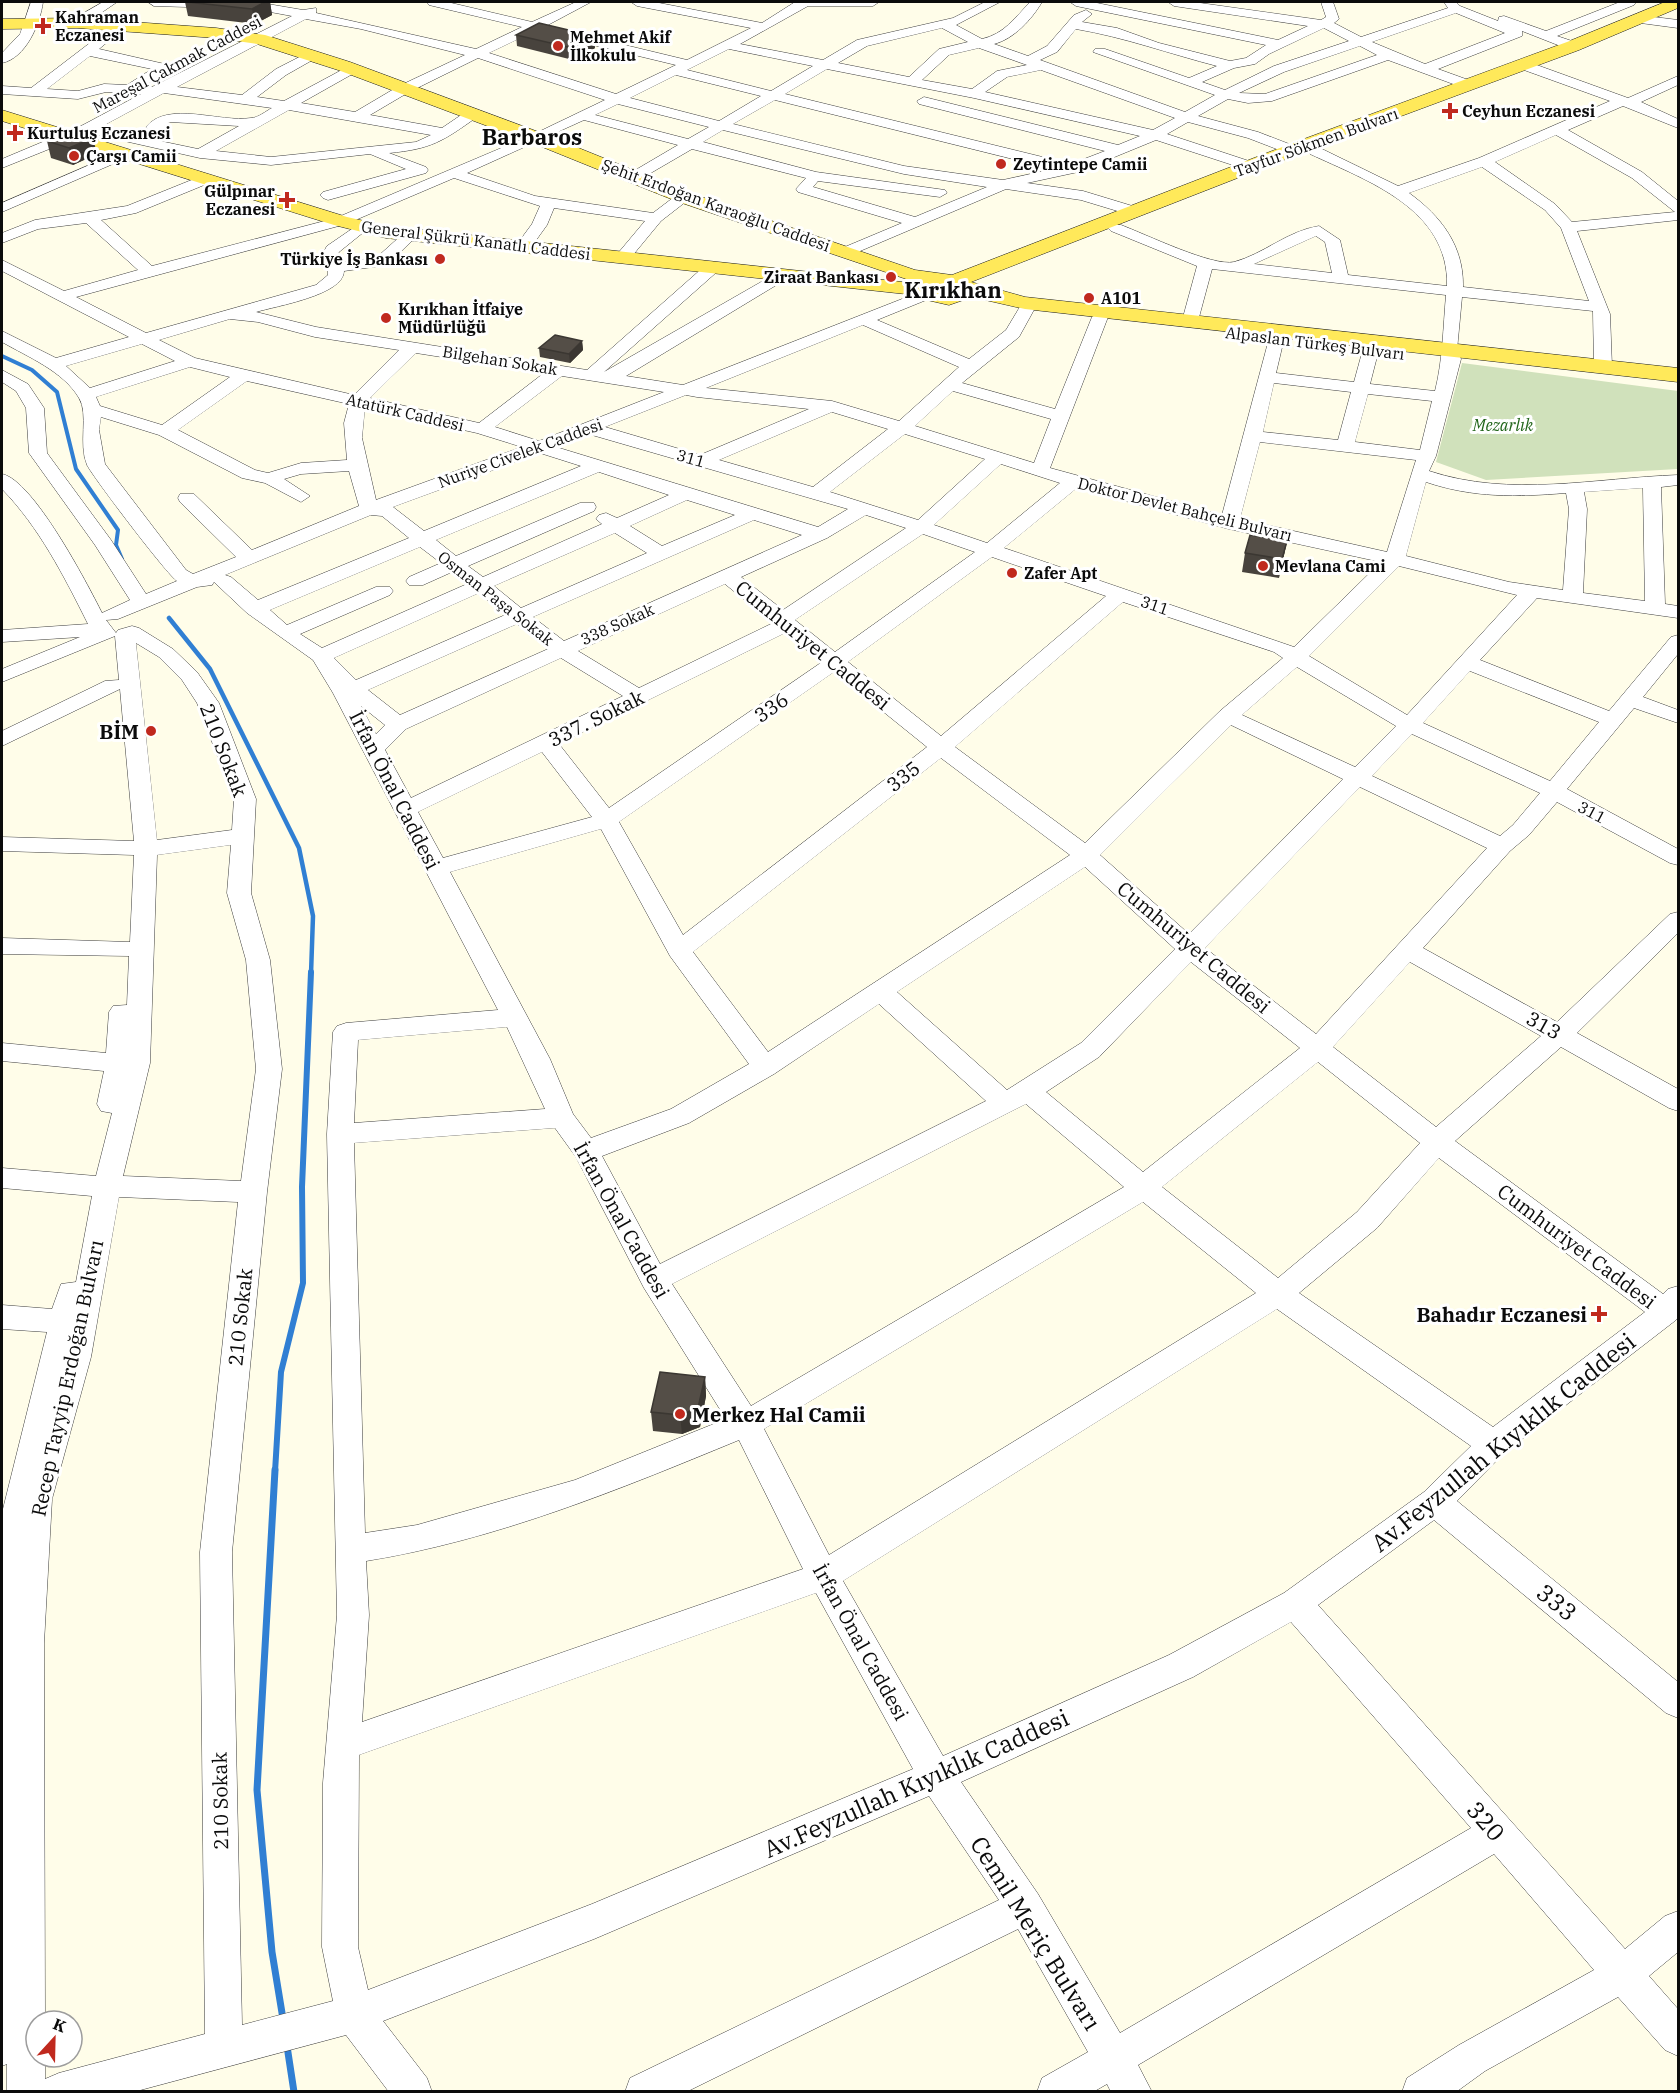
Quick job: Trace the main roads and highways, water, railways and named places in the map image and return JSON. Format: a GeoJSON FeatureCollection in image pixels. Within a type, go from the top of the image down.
{"type":"FeatureCollection","features":[{"type":"Feature","properties":{"kind":"main road","name":"Tayfur Sökmen Bulvarı"},"geometry":{"type":"LineString","coordinates":[[948,290],[1315,152],[1643,20],[1678,2]]}},
{"type":"Feature","properties":{"kind":"main road","name":"Tayfur Sökmen Bulvarı"},"geometry":{"type":"LineString","coordinates":[[948,290],[1134,211],[1250,166],[1678,9]]}},
{"type":"Feature","properties":{"kind":"main road","name":"Şehit Erdoğan Karaoğlu Caddesi"},"geometry":{"type":"LineString","coordinates":[[2,24],[77,23],[259,39],[351,69],[537,138],[683,197],[846,252],[948,290]]}},
{"type":"Feature","properties":{"kind":"main road","name":"General Şükrü Kanatlı Caddesi"},"geometry":{"type":"LineString","coordinates":[[2,115],[204,180],[362,227],[410,235],[886,287],[948,290]]}},
{"type":"Feature","properties":{"kind":"main road","name":"Alpaslan Türkeş Bulvarı"},"geometry":{"type":"LineString","coordinates":[[948,290],[1027,308],[1276,339],[1678,375]]}},
{"type":"Feature","properties":{"kind":"main road","name":"Alpaslan Türkeş Bulvarı"},"geometry":{"type":"LineString","coordinates":[[948,290],[1025,303],[1190,321],[1678,384]]}},
{"type":"Feature","properties":{"kind":"waterway"},"geometry":{"type":"LineString","coordinates":[[2,356],[32,370],[57,392],[76,469],[118,530],[116,545],[122,559]]}},
{"type":"Feature","properties":{"kind":"waterway"},"geometry":{"type":"LineString","coordinates":[[169,618],[210,669],[299,848],[313,916],[311,974]]}},
{"type":"Feature","properties":{"kind":"waterway"},"geometry":{"type":"LineString","coordinates":[[275,1472],[281,1372],[303,1283],[302,1187],[311,972]]}},
{"type":"Feature","properties":{"kind":"waterway"},"geometry":{"type":"LineString","coordinates":[[275,1470],[257,1790],[272,1952],[283,2019]]}},
{"type":"Feature","properties":{"kind":"waterway"},"geometry":{"type":"LineString","coordinates":[[287,2046],[294,2092]]}},
{"type":"Feature","properties":{"kind":"place","name":"Kahraman Eczanesi"},"geometry":{"type":"Point","coordinates":[43,26]}},
{"type":"Feature","properties":{"kind":"place","name":"Mehmet Akif İlkokulu"},"geometry":{"type":"Point","coordinates":[558,46]}},
{"type":"Feature","properties":{"kind":"place","name":"Ceyhun Eczanesi"},"geometry":{"type":"Point","coordinates":[1450,111]}},
{"type":"Feature","properties":{"kind":"place","name":"Kurtuluş Eczanesi"},"geometry":{"type":"Point","coordinates":[15,133]}},
{"type":"Feature","properties":{"kind":"place","name":"Çarşı Camii"},"geometry":{"type":"Point","coordinates":[74,156]}},
{"type":"Feature","properties":{"kind":"place","name":"Zeytintepe Camii"},"geometry":{"type":"Point","coordinates":[1001,164]}},
{"type":"Feature","properties":{"kind":"place","name":"Gülpınar Eczanesi"},"geometry":{"type":"Point","coordinates":[287,200]}},
{"type":"Feature","properties":{"kind":"place","name":"Türkiye İş Bankası"},"geometry":{"type":"Point","coordinates":[440,259]}},
{"type":"Feature","properties":{"kind":"place","name":"Ziraat Bankası"},"geometry":{"type":"Point","coordinates":[891,277]}},
{"type":"Feature","properties":{"kind":"place","name":"A101"},"geometry":{"type":"Point","coordinates":[1089,298]}},
{"type":"Feature","properties":{"kind":"place","name":"Kırıkhan İtfaiye Müdürlüğü"},"geometry":{"type":"Point","coordinates":[386,318]}},
{"type":"Feature","properties":{"kind":"place","name":"Mevlana Cami"},"geometry":{"type":"Point","coordinates":[1263,566]}},
{"type":"Feature","properties":{"kind":"place","name":"Zafer Apt"},"geometry":{"type":"Point","coordinates":[1012,573]}},
{"type":"Feature","properties":{"kind":"place","name":"BİM"},"geometry":{"type":"Point","coordinates":[151,731]}},
{"type":"Feature","properties":{"kind":"place","name":"Bahadır Eczanesi"},"geometry":{"type":"Point","coordinates":[1599,1314]}},
{"type":"Feature","properties":{"kind":"place","name":"Merkez Hal Camii"},"geometry":{"type":"Point","coordinates":[680,1414]}},
{"type":"Feature","properties":{"kind":"district","name":"Barbaros"},"geometry":{"type":"Point","coordinates":[532,136]}},
{"type":"Feature","properties":{"kind":"district","name":"Kırıkhan"},"geometry":{"type":"Point","coordinates":[953,289]}},
{"type":"Feature","properties":{"kind":"park label","name":"Mezarlık"},"geometry":{"type":"Point","coordinates":[1503,425]}}]}
